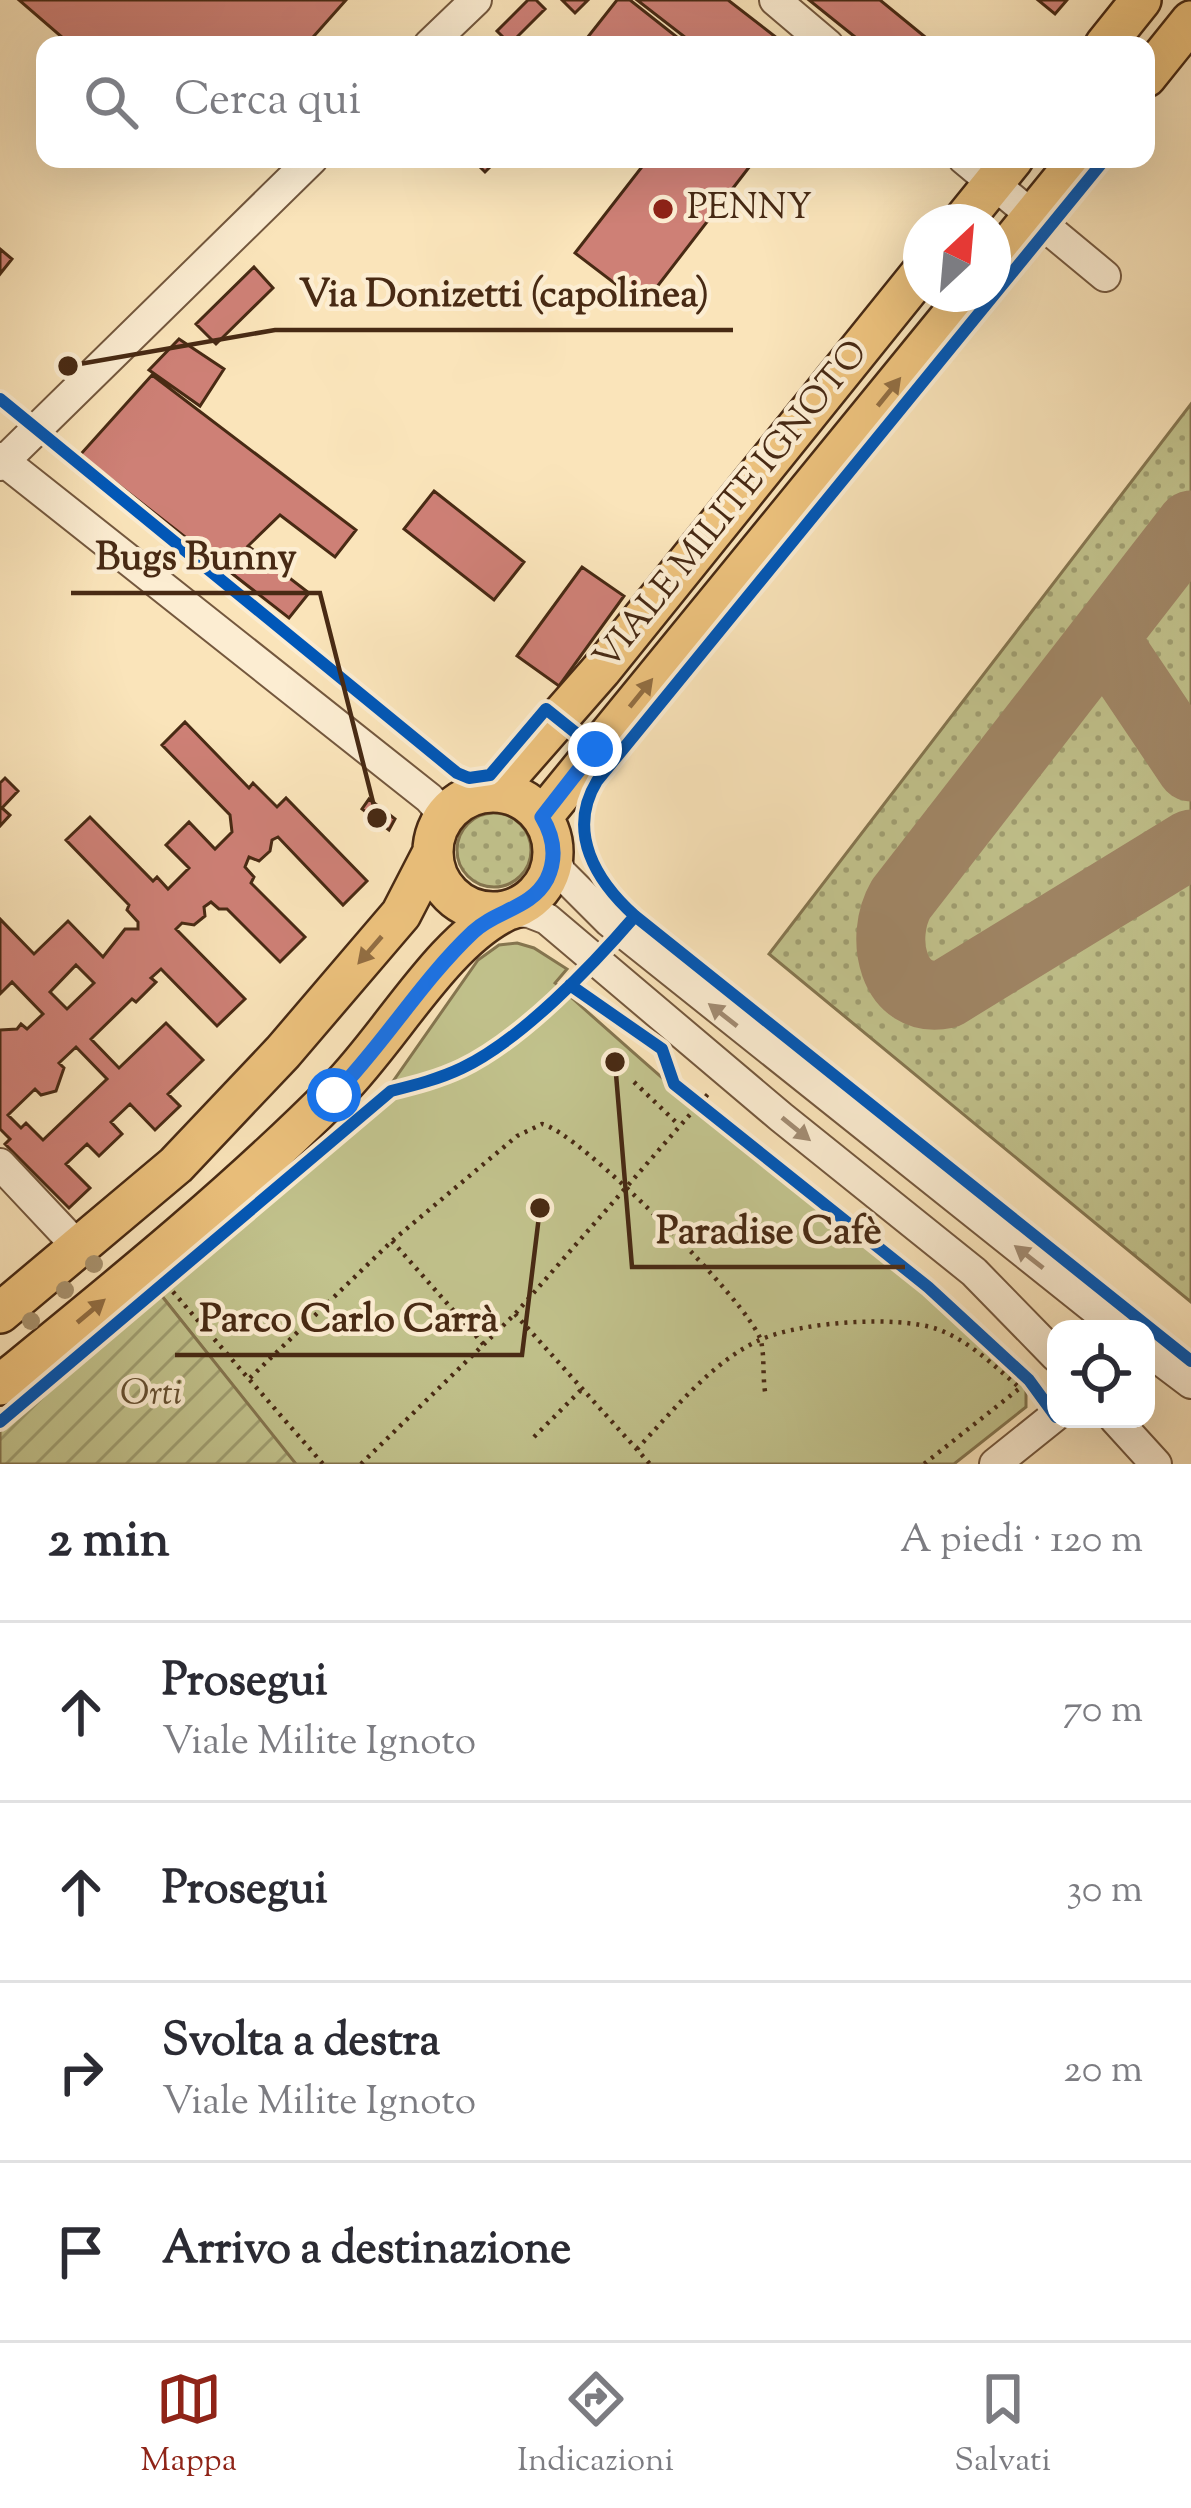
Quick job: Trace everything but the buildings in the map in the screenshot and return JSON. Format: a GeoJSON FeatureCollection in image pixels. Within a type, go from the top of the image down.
{"type":"FeatureCollection","features":[{"type":"Feature","properties":{"kind":"main road"},"geometry":{"type":"LineString","coordinates":[[1112,36],[1141,0]]}},
{"type":"Feature","properties":{"kind":"main road"},"geometry":{"type":"LineString","coordinates":[[1155,66],[1191,22]]}},
{"type":"Feature","properties":{"kind":"main road"},"geometry":{"type":"LineString","coordinates":[[971,204],[989,168]]}},
{"type":"Feature","properties":{"kind":"main road"},"geometry":{"type":"LineString","coordinates":[[1011,244],[1072,168]]}},
{"type":"Feature","properties":{"kind":"main road","name":"VIALE MILITE IGNOTO"},"geometry":{"type":"LineString","coordinates":[[494,792],[601,670],[903,295]]}},
{"type":"Feature","properties":{"kind":"main road","name":"VIALE MILITE IGNOTO"},"geometry":{"type":"LineString","coordinates":[[548,835],[956,312]]}},
{"type":"Feature","properties":{"kind":"main road"},"geometry":{"type":"LineString","coordinates":[[0,1312],[176,1165],[283,1052],[401,914],[439,834],[466,798],[494,792],[524,800],[548,835],[550,872],[540,890],[486,921],[463,941],[334,1095],[148,1262],[0,1385]]}},
{"type":"Feature","properties":{"kind":"main road"},"geometry":{"type":"LineString","coordinates":[[439,834],[438,876],[452,897],[474,909],[506,910]]}},
{"type":"Feature","properties":{"kind":"street"},"geometry":{"type":"LineString","coordinates":[[438,36],[476,0]]}},
{"type":"Feature","properties":{"kind":"street"},"geometry":{"type":"LineString","coordinates":[[775,0],[817,36]]}},
{"type":"Feature","properties":{"kind":"street"},"geometry":{"type":"LineString","coordinates":[[303,168],[1,461],[429,798],[439,834]]}},
{"type":"Feature","properties":{"kind":"street"},"geometry":{"type":"LineString","coordinates":[[991,168],[1033,216],[1105,276]]}},
{"type":"Feature","properties":{"kind":"street"},"geometry":{"type":"LineString","coordinates":[[548,835],[560,872],[609,921],[1109,1320]]}},
{"type":"Feature","properties":{"kind":"street"},"geometry":{"type":"LineString","coordinates":[[506,910],[529,911],[547,919],[974,1272],[1047,1347]]}},
{"type":"Feature","properties":{"kind":"street"},"geometry":{"type":"LineString","coordinates":[[0,1164],[78,1247]]}},
{"type":"Feature","properties":{"kind":"street"},"geometry":{"type":"LineString","coordinates":[[1155,1355],[1191,1383]]}},
{"type":"Feature","properties":{"kind":"street"},"geometry":{"type":"LineString","coordinates":[[995,1464],[1047,1422]]}},
{"type":"Feature","properties":{"kind":"street"},"geometry":{"type":"LineString","coordinates":[[1123,1428],[1156,1464]]}},
{"type":"Feature","properties":{"kind":"path"},"geometry":{"type":"LineString","coordinates":[[362,1464],[515,1314],[729,1073]]}},
{"type":"Feature","properties":{"kind":"path"},"geometry":{"type":"LineString","coordinates":[[634,1082],[679,1125]]}},
{"type":"Feature","properties":{"kind":"path"},"geometry":{"type":"LineString","coordinates":[[687,1094],[716,1118]]}},
{"type":"Feature","properties":{"kind":"path"},"geometry":{"type":"LineString","coordinates":[[250,1378],[392,1241],[534,1125],[546,1124],[565,1133],[625,1187],[708,1270],[760,1339],[766,1397]]}},
{"type":"Feature","properties":{"kind":"path"},"geometry":{"type":"LineString","coordinates":[[392,1241],[484,1345]]}},
{"type":"Feature","properties":{"kind":"path"},"geometry":{"type":"LineString","coordinates":[[148,1296],[182,1268]]}},
{"type":"Feature","properties":{"kind":"path"},"geometry":{"type":"LineString","coordinates":[[165,1282],[323,1464]]}},
{"type":"Feature","properties":{"kind":"path"},"geometry":{"type":"LineString","coordinates":[[515,1314],[650,1464]]}},
{"type":"Feature","properties":{"kind":"path"},"geometry":{"type":"LineString","coordinates":[[637,1449],[701,1383],[760,1339],[825,1327],[905,1322],[936,1329],[970,1346],[1020,1388],[923,1464]]}},
{"type":"Feature","properties":{"kind":"path"},"geometry":{"type":"LineString","coordinates":[[976,1331],[1029,1380],[1047,1405]]}},
{"type":"Feature","properties":{"kind":"path"},"geometry":{"type":"LineString","coordinates":[[535,1437],[582,1389]]}},
{"type":"Feature","properties":{"kind":"green space"},"geometry":{"type":"Polygon","coordinates":[[[1191,404],[1191,1302],[769,954],[1191,404]]]}},
{"type":"Feature","properties":{"kind":"green space"},"geometry":{"type":"Polygon","coordinates":[[[494,813],[520,824],[531,850],[520,876],[494,887],[468,876],[457,850],[468,824],[494,813]]]}},
{"type":"Feature","properties":{"kind":"green space"},"geometry":{"type":"Polygon","coordinates":[[[517,943],[567,969],[555,983],[741,1146],[975,1337],[1026,1389],[1026,1407],[954,1464],[295,1464],[161,1295],[368,1117],[478,960],[499,945],[517,943]]]}},
{"type":"Feature","properties":{"kind":"green space","name":"Orti"},"geometry":{"type":"Polygon","coordinates":[[[161,1295],[296,1464],[0,1464],[0,1431],[161,1295]]]}},
{"type":"Feature","properties":{"kind":"taxiway"},"geometry":{"type":"LineString","coordinates":[[1191,525],[901,899],[891,931],[895,965],[913,989],[928,995],[946,994],[1191,844]]}},
{"type":"Feature","properties":{"kind":"taxiway"},"geometry":{"type":"LineString","coordinates":[[1105,639],[1191,767]]}},
{"type":"Feature","properties":{"kind":"cycle path"},"geometry":{"type":"LineString","coordinates":[[1098,168],[597,781],[588,800],[585,837],[608,887],[635,916],[1191,1361]]}},
{"type":"Feature","properties":{"kind":"cycle path"},"geometry":{"type":"LineString","coordinates":[[0,399],[457,773],[469,778],[490,775],[546,709],[612,762]]}},
{"type":"Feature","properties":{"kind":"cycle path"},"geometry":{"type":"LineString","coordinates":[[0,1422],[391,1091],[462,1068],[531,1021],[635,916]]}},
{"type":"Feature","properties":{"kind":"cycle path"},"geometry":{"type":"LineString","coordinates":[[570,985],[662,1049],[674,1084],[928,1287],[1029,1380],[1047,1405]]}},
{"type":"Feature","properties":{"kind":"place","name":"PENNY"},"geometry":{"type":"Point","coordinates":[663,209]}},
{"type":"Feature","properties":{"kind":"place","name":"Via Donizetti (capolinea)"},"geometry":{"type":"Point","coordinates":[68,366]}},
{"type":"Feature","properties":{"kind":"place","name":"Bugs Bunny"},"geometry":{"type":"Point","coordinates":[377,818]}},
{"type":"Feature","properties":{"kind":"place","name":"Paradise Cafè"},"geometry":{"type":"Point","coordinates":[615,1062]}},
{"type":"Feature","properties":{"kind":"place","name":"Parco Carlo Carrà"},"geometry":{"type":"Point","coordinates":[540,1208]}},
{"type":"Feature","properties":{"kind":"route"},"geometry":{"type":"LineString","coordinates":[[334,1095],[463,941],[486,921],[540,890],[550,872],[553,852],[542,817],[595,749]]}}]}
